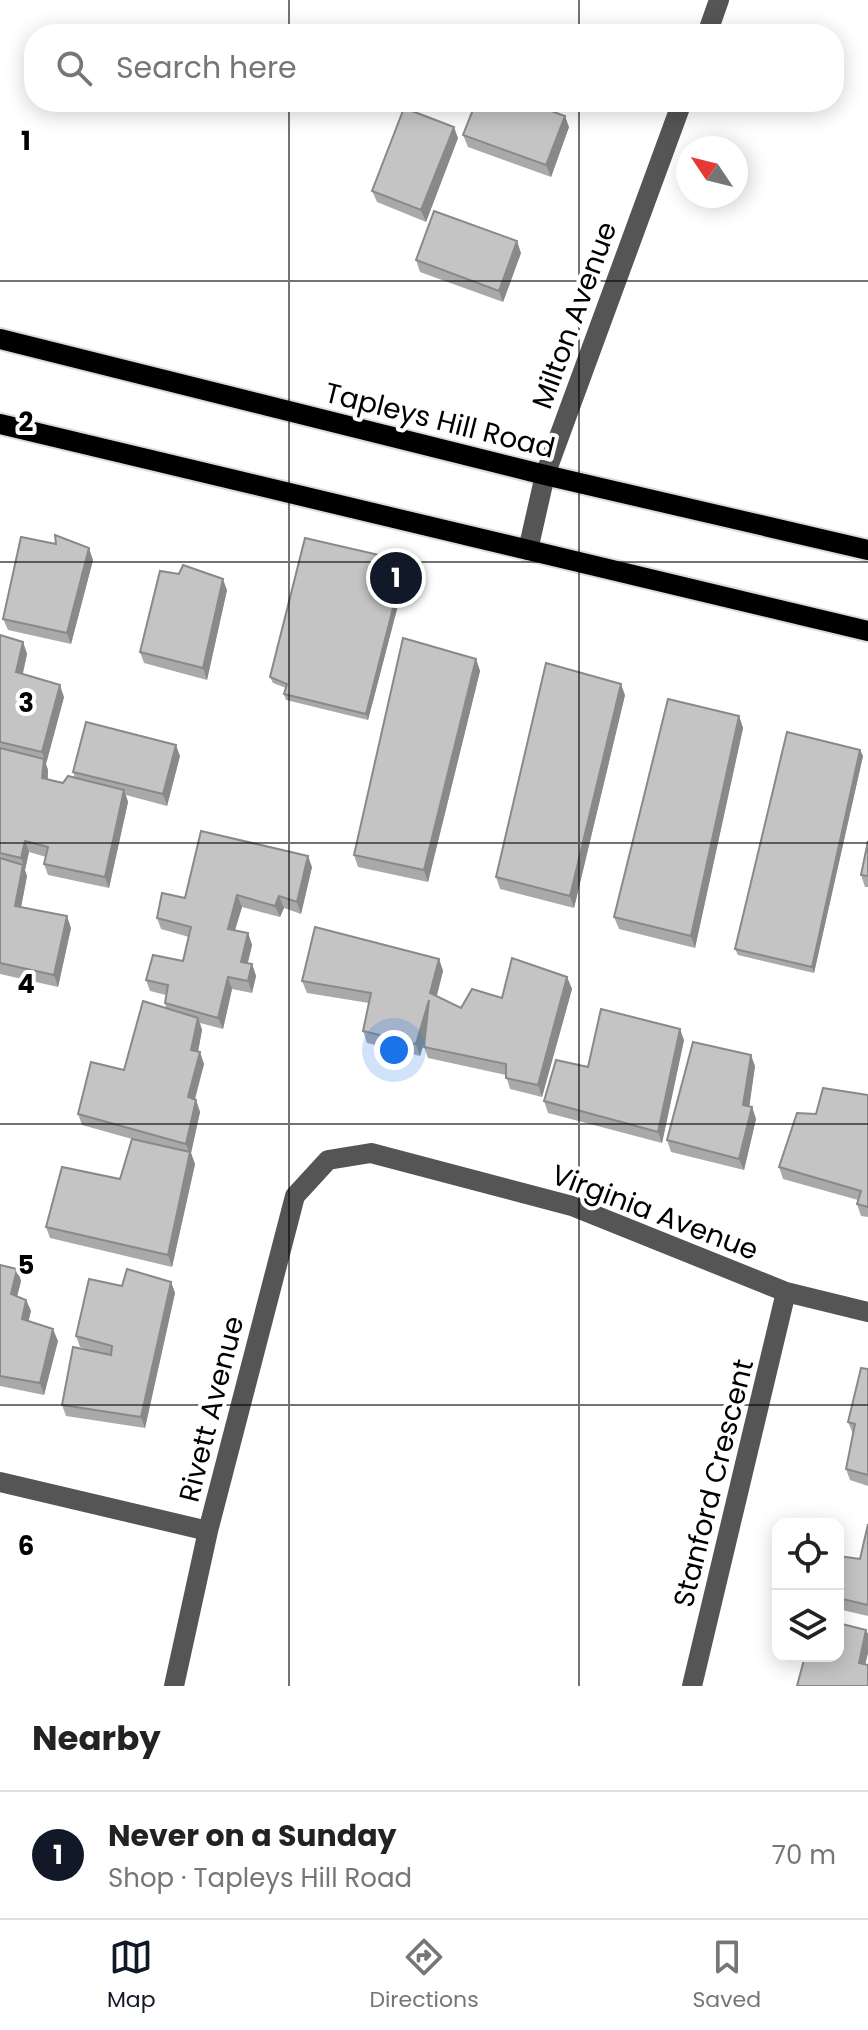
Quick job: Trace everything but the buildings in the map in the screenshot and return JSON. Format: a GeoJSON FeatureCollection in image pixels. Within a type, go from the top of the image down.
{"type":"FeatureCollection","features":[{"type":"Feature","properties":{"kind":"main road","name":"Tapleys Hill Road"},"geometry":{"type":"LineString","coordinates":[[0,339],[545,475],[868,550]]}},
{"type":"Feature","properties":{"kind":"main road"},"geometry":{"type":"LineString","coordinates":[[0,424],[868,631]]}},
{"type":"Feature","properties":{"kind":"street"},"geometry":{"type":"LineString","coordinates":[[711,24],[719,0]]}},
{"type":"Feature","properties":{"kind":"street","name":"Milton Avenue"},"geometry":{"type":"LineString","coordinates":[[528,550],[545,475],[678,112]]}},
{"type":"Feature","properties":{"kind":"street","name":"Virginia Avenue"},"geometry":{"type":"LineString","coordinates":[[328,1160],[371,1153],[572,1206],[786,1292],[868,1312]]}},
{"type":"Feature","properties":{"kind":"street","name":"Rivett Avenue"},"geometry":{"type":"LineString","coordinates":[[174,1686],[208,1531],[295,1196],[328,1160]]}},
{"type":"Feature","properties":{"kind":"street","name":"Stanford Crescent"},"geometry":{"type":"LineString","coordinates":[[692,1686],[786,1292]]}},
{"type":"Feature","properties":{"kind":"street"},"geometry":{"type":"LineString","coordinates":[[0,1482],[208,1531]]}},
{"type":"Feature","properties":{"kind":"place","name":"Never on a Sunday"},"geometry":{"type":"Point","coordinates":[396,578]}}]}
